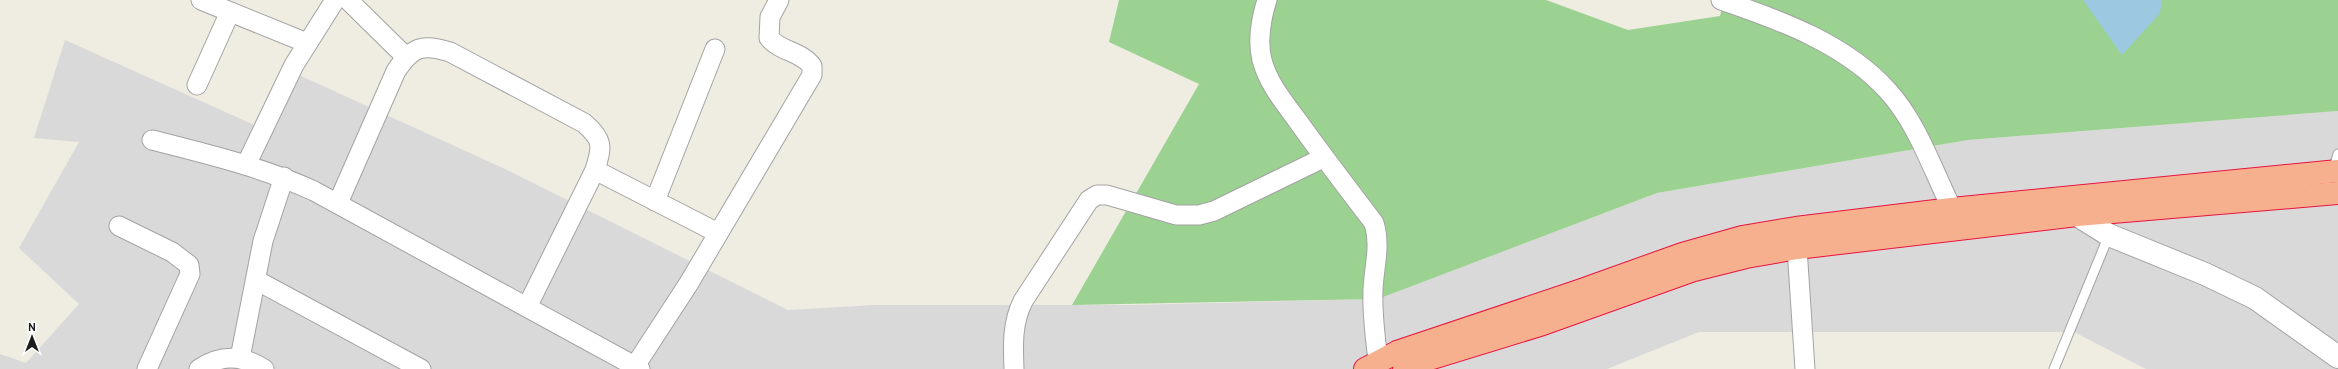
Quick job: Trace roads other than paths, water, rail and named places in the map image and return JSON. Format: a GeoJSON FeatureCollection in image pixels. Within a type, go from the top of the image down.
{"type":"FeatureCollection","features":[{"type":"Feature","properties":{"kind":"highway"},"geometry":{"type":"LineString","coordinates":[[1371,365],[1397,352],[1579,291],[1682,254],[1742,237],[1796,228],[1952,209],[2336,165]]}},
{"type":"Feature","properties":{"kind":"highway"},"geometry":{"type":"LineString","coordinates":[[1404,369],[1429,359],[1543,324],[1694,270],[1746,257],[1797,248],[2077,215],[2338,193]]}},
{"type":"Feature","properties":{"kind":"street"},"geometry":{"type":"LineString","coordinates":[[201,0],[307,43]]}},
{"type":"Feature","properties":{"kind":"street"},"geometry":{"type":"LineString","coordinates":[[348,0],[406,57]]}},
{"type":"Feature","properties":{"kind":"street"},"geometry":{"type":"LineString","coordinates":[[152,140],[246,165],[284,177],[338,203],[638,368],[812,75],[812,66],[807,59],[776,47],[769,38],[770,17],[778,0]]}},
{"type":"Feature","properties":{"kind":"street"},"geometry":{"type":"LineString","coordinates":[[1267,0],[1262,14],[1260,40],[1262,60],[1272,86],[1323,158],[1374,223],[1378,235],[1378,252],[1372,307],[1371,365]]}},
{"type":"Feature","properties":{"kind":"street"},"geometry":{"type":"LineString","coordinates":[[1721,0],[1798,30],[1835,48],[1863,67],[1889,92],[1912,127],[1952,209]]}},
{"type":"Feature","properties":{"kind":"street"},"geometry":{"type":"LineString","coordinates":[[246,165],[294,64],[307,43],[327,3]]}},
{"type":"Feature","properties":{"kind":"street"},"geometry":{"type":"LineString","coordinates":[[197,85],[230,12]]}},
{"type":"Feature","properties":{"kind":"street"},"geometry":{"type":"LineString","coordinates":[[338,203],[396,71],[406,57],[417,48],[434,47],[450,52],[584,123],[600,140],[602,150],[595,170],[527,308]]}},
{"type":"Feature","properties":{"kind":"street"},"geometry":{"type":"LineString","coordinates":[[655,201],[715,49]]}},
{"type":"Feature","properties":{"kind":"street"},"geometry":{"type":"LineString","coordinates":[[1014,369],[1013,343],[1017,313],[1023,301],[1089,200],[1097,195],[1107,195],[1176,215],[1199,215],[1214,211],[1323,158]]}},
{"type":"Feature","properties":{"kind":"street"},"geometry":{"type":"LineString","coordinates":[[595,170],[718,233]]}},
{"type":"Feature","properties":{"kind":"street"},"geometry":{"type":"LineString","coordinates":[[240,358],[265,235],[284,177]]}},
{"type":"Feature","properties":{"kind":"street"},"geometry":{"type":"LineString","coordinates":[[2077,215],[2109,235],[2205,274],[2254,298],[2338,357]]}},
{"type":"Feature","properties":{"kind":"street"},"geometry":{"type":"LineString","coordinates":[[119,226],[172,252],[189,265],[190,274],[148,369]]}},
{"type":"Feature","properties":{"kind":"street"},"geometry":{"type":"LineString","coordinates":[[1797,248],[1805,369]]}},
{"type":"Feature","properties":{"kind":"street"},"geometry":{"type":"LineString","coordinates":[[256,280],[422,369]]}},
{"type":"Feature","properties":{"kind":"street"},"geometry":{"type":"LineString","coordinates":[[199,369],[222,358],[240,358],[264,369]]}},
{"type":"Feature","properties":{"kind":"lane"},"geometry":{"type":"LineString","coordinates":[[2054,369],[2109,235]]}},
{"type":"Feature","properties":{"kind":"water"},"geometry":{"type":"Polygon","coordinates":[[[2083,0],[2162,0],[2160,13],[2122,55],[2083,0]]]}}]}
